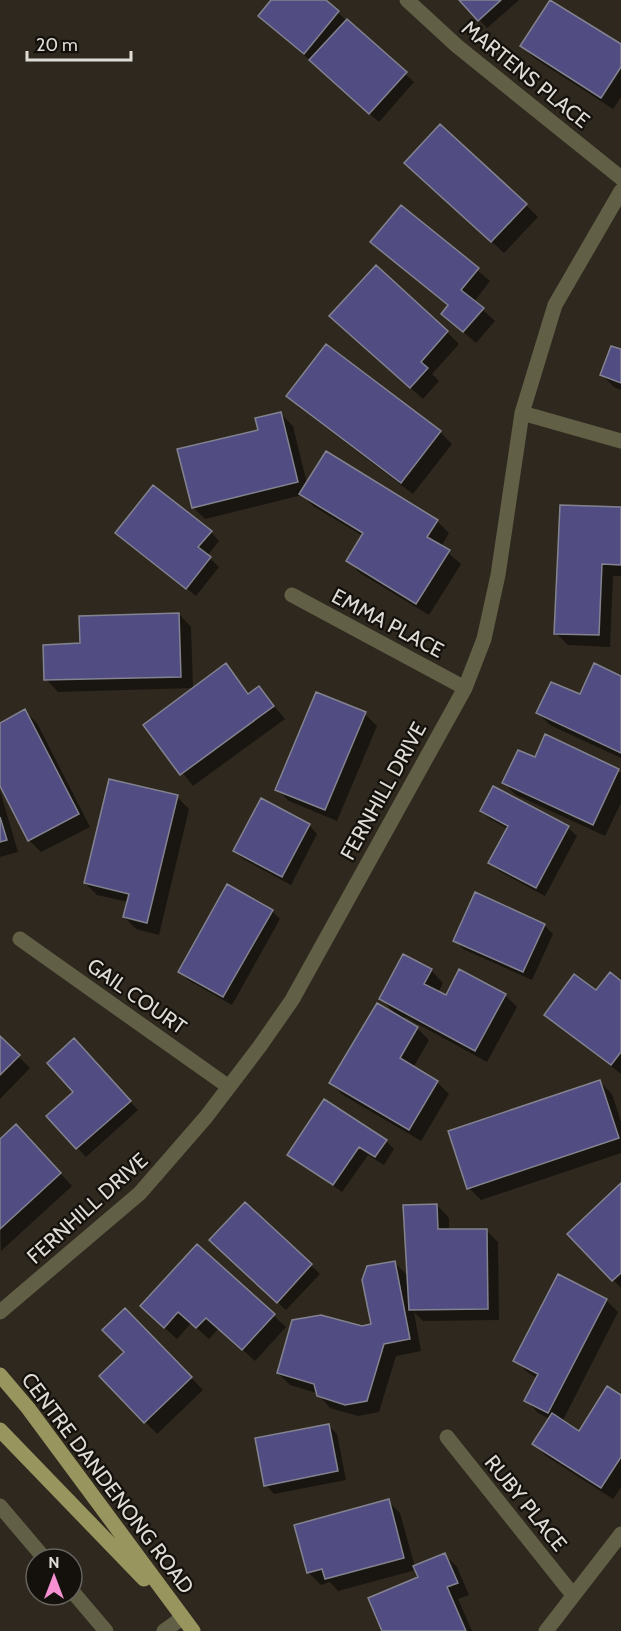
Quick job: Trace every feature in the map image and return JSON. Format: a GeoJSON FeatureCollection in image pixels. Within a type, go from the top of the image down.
{"type":"FeatureCollection","features":[{"type":"Feature","properties":{"kind":"main road","name":"CENTRE DANDENONG ROAD"},"geometry":{"type":"LineString","coordinates":[[0,1374],[28,1408],[182,1618]]}},
{"type":"Feature","properties":{"kind":"main road","name":"CENTRE DANDENONG ROAD"},"geometry":{"type":"LineString","coordinates":[[0,1430],[193,1631]]}},
{"type":"Feature","properties":{"kind":"street","name":"MARTENS PLACE"},"geometry":{"type":"LineString","coordinates":[[407,0],[457,46],[621,178]]}},
{"type":"Feature","properties":{"kind":"street","name":"FERNHILL DRIVE"},"geometry":{"type":"LineString","coordinates":[[0,1312],[140,1193],[229,1088],[292,1000],[465,688],[484,639],[498,575],[522,413],[555,305],[621,191]]}},
{"type":"Feature","properties":{"kind":"street"},"geometry":{"type":"LineString","coordinates":[[522,413],[621,441]]}},
{"type":"Feature","properties":{"kind":"street","name":"EMMA PLACE"},"geometry":{"type":"LineString","coordinates":[[292,595],[465,688]]}},
{"type":"Feature","properties":{"kind":"street","name":"GAIL COURT"},"geometry":{"type":"LineString","coordinates":[[20,939],[229,1088]]}},
{"type":"Feature","properties":{"kind":"street","name":"RUBY PLACE"},"geometry":{"type":"LineString","coordinates":[[447,1437],[573,1595]]}},
{"type":"Feature","properties":{"kind":"street"},"geometry":{"type":"LineString","coordinates":[[0,1506],[35,1547]]}},
{"type":"Feature","properties":{"kind":"street"},"geometry":{"type":"LineString","coordinates":[[546,1631],[621,1534]]}},
{"type":"Feature","properties":{"kind":"street"},"geometry":{"type":"LineString","coordinates":[[84,1605],[106,1631]]}},
{"type":"Feature","properties":{"kind":"street","name":"CENTRE DANDENONG ROAD"},"geometry":{"type":"LineString","coordinates":[[165,1631],[182,1618]]}},
{"type":"Feature","properties":{"kind":"building"},"geometry":{"type":"Polygon","coordinates":[[[271,0],[326,0],[339,11],[304,54],[258,16],[271,0]]]}},
{"type":"Feature","properties":{"kind":"building"},"geometry":{"type":"Polygon","coordinates":[[[459,0],[501,0],[478,21],[459,0]]]}},
{"type":"Feature","properties":{"kind":"building"},"geometry":{"type":"Polygon","coordinates":[[[550,0],[621,44],[621,67],[601,98],[520,46],[550,0]]]}},
{"type":"Feature","properties":{"kind":"building"},"geometry":{"type":"Polygon","coordinates":[[[347,19],[407,72],[369,114],[309,60],[347,19]]]}},
{"type":"Feature","properties":{"kind":"building"},"geometry":{"type":"Polygon","coordinates":[[[440,124],[527,204],[491,242],[404,163],[440,124]]]}},
{"type":"Feature","properties":{"kind":"building"},"geometry":{"type":"Polygon","coordinates":[[[401,205],[479,268],[461,290],[484,308],[463,332],[441,314],[448,305],[370,242],[401,205]]]}},
{"type":"Feature","properties":{"kind":"building"},"geometry":{"type":"Polygon","coordinates":[[[376,265],[448,331],[421,362],[428,368],[410,388],[329,316],[376,265]]]}},
{"type":"Feature","properties":{"kind":"building"},"geometry":{"type":"Polygon","coordinates":[[[326,344],[441,431],[401,483],[286,396],[326,344]]]}},
{"type":"Feature","properties":{"kind":"building"},"geometry":{"type":"Polygon","coordinates":[[[611,346],[621,349],[621,383],[600,375],[611,346]]]}},
{"type":"Feature","properties":{"kind":"building"},"geometry":{"type":"Polygon","coordinates":[[[281,412],[298,482],[192,508],[177,449],[258,430],[255,418],[281,412]]]}},
{"type":"Feature","properties":{"kind":"building"},"geometry":{"type":"Polygon","coordinates":[[[326,451],[438,520],[427,537],[450,550],[416,604],[346,561],[363,533],[299,494],[326,451]]]}},
{"type":"Feature","properties":{"kind":"building"},"geometry":{"type":"Polygon","coordinates":[[[153,485],[212,531],[198,547],[211,557],[186,589],[115,533],[153,485]]]}},
{"type":"Feature","properties":{"kind":"building"},"geometry":{"type":"Polygon","coordinates":[[[560,505],[621,507],[621,565],[602,564],[599,635],[554,634],[560,505]]]}},
{"type":"Feature","properties":{"kind":"building"},"geometry":{"type":"Polygon","coordinates":[[[179,613],[181,677],[44,680],[43,645],[80,643],[79,616],[179,613]]]}},
{"type":"Feature","properties":{"kind":"building"},"geometry":{"type":"Polygon","coordinates":[[[226,663],[248,694],[259,686],[274,706],[180,775],[143,725],[226,663]]]}},
{"type":"Feature","properties":{"kind":"building"},"geometry":{"type":"Polygon","coordinates":[[[594,663],[621,676],[621,753],[536,713],[551,682],[580,694],[594,663]]]}},
{"type":"Feature","properties":{"kind":"building"},"geometry":{"type":"Polygon","coordinates":[[[316,692],[366,712],[325,810],[275,790],[316,692]]]}},
{"type":"Feature","properties":{"kind":"building"},"geometry":{"type":"Polygon","coordinates":[[[25,709],[79,814],[28,841],[0,786],[0,723],[25,709]]]}},
{"type":"Feature","properties":{"kind":"building"},"geometry":{"type":"Polygon","coordinates":[[[545,734],[619,769],[593,825],[502,783],[518,750],[535,757],[545,734]]]}},
{"type":"Feature","properties":{"kind":"building"},"geometry":{"type":"Polygon","coordinates":[[[109,779],[178,795],[147,923],[123,917],[129,894],[84,883],[109,779]]]}},
{"type":"Feature","properties":{"kind":"building"},"geometry":{"type":"Polygon","coordinates":[[[493,786],[569,826],[536,888],[488,863],[508,826],[480,811],[493,786]]]}},
{"type":"Feature","properties":{"kind":"building"},"geometry":{"type":"Polygon","coordinates":[[[261,798],[310,824],[282,877],[233,851],[261,798]]]}},
{"type":"Feature","properties":{"kind":"building"},"geometry":{"type":"Polygon","coordinates":[[[0,817],[7,840],[0,842],[0,817]]]}},
{"type":"Feature","properties":{"kind":"building"},"geometry":{"type":"Polygon","coordinates":[[[227,884],[273,910],[223,997],[178,972],[227,884]]]}},
{"type":"Feature","properties":{"kind":"building"},"geometry":{"type":"Polygon","coordinates":[[[475,892],[545,924],[523,972],[453,941],[475,892]]]}},
{"type":"Feature","properties":{"kind":"building"},"geometry":{"type":"Polygon","coordinates":[[[403,954],[432,969],[424,984],[446,995],[459,969],[506,994],[475,1051],[379,999],[403,954]]]}},
{"type":"Feature","properties":{"kind":"building"},"geometry":{"type":"Polygon","coordinates":[[[610,972],[621,981],[621,1052],[611,1065],[544,1015],[574,974],[596,990],[610,972]]]}},
{"type":"Feature","properties":{"kind":"building"},"geometry":{"type":"Polygon","coordinates":[[[377,1003],[418,1027],[400,1058],[438,1081],[409,1130],[329,1083],[377,1003]]]}},
{"type":"Feature","properties":{"kind":"building"},"geometry":{"type":"Polygon","coordinates":[[[0,1036],[20,1055],[0,1075],[0,1036]]]}},
{"type":"Feature","properties":{"kind":"building"},"geometry":{"type":"Polygon","coordinates":[[[74,1038],[131,1101],[76,1149],[46,1116],[73,1092],[47,1063],[74,1038]]]}},
{"type":"Feature","properties":{"kind":"building"},"geometry":{"type":"Polygon","coordinates":[[[600,1080],[619,1138],[467,1189],[448,1131],[600,1080]]]}},
{"type":"Feature","properties":{"kind":"building"},"geometry":{"type":"Polygon","coordinates":[[[324,1099],[387,1140],[375,1157],[359,1147],[333,1185],[287,1155],[324,1099]]]}},
{"type":"Feature","properties":{"kind":"building"},"geometry":{"type":"Polygon","coordinates":[[[16,1124],[61,1173],[0,1229],[0,1139],[16,1124]]]}},
{"type":"Feature","properties":{"kind":"building"},"geometry":{"type":"Polygon","coordinates":[[[621,1183],[621,1273],[612,1281],[567,1234],[621,1183]]]}},
{"type":"Feature","properties":{"kind":"building"},"geometry":{"type":"Polygon","coordinates":[[[245,1202],[312,1264],[277,1303],[209,1240],[245,1202]]]}},
{"type":"Feature","properties":{"kind":"building"},"geometry":{"type":"Polygon","coordinates":[[[437,1204],[438,1229],[487,1229],[488,1309],[409,1310],[403,1205],[437,1204]]]}},
{"type":"Feature","properties":{"kind":"building"},"geometry":{"type":"Polygon","coordinates":[[[197,1244],[275,1314],[242,1350],[206,1318],[196,1328],[178,1312],[164,1328],[140,1306],[197,1244]]]}},
{"type":"Feature","properties":{"kind":"building"},"geometry":{"type":"Polygon","coordinates":[[[395,1261],[410,1339],[384,1344],[367,1401],[345,1405],[317,1396],[314,1384],[277,1373],[292,1320],[321,1315],[362,1326],[371,1324],[362,1280],[367,1266],[395,1261]]]}},
{"type":"Feature","properties":{"kind":"building"},"geometry":{"type":"Polygon","coordinates":[[[558,1274],[607,1299],[548,1413],[524,1401],[538,1374],[513,1361],[558,1274]]]}},
{"type":"Feature","properties":{"kind":"building"},"geometry":{"type":"Polygon","coordinates":[[[125,1308],[192,1377],[144,1423],[99,1376],[124,1352],[102,1330],[125,1308]]]}},
{"type":"Feature","properties":{"kind":"building"},"geometry":{"type":"Polygon","coordinates":[[[607,1386],[621,1395],[621,1457],[601,1488],[532,1444],[552,1413],[579,1431],[607,1386]]]}},
{"type":"Feature","properties":{"kind":"building"},"geometry":{"type":"Polygon","coordinates":[[[329,1424],[338,1471],[264,1486],[255,1438],[329,1424]]]}},
{"type":"Feature","properties":{"kind":"building"},"geometry":{"type":"Polygon","coordinates":[[[389,1499],[404,1558],[325,1579],[322,1569],[307,1573],[294,1525],[389,1499]]]}},
{"type":"Feature","properties":{"kind":"building"},"geometry":{"type":"Polygon","coordinates":[[[445,1553],[458,1583],[447,1587],[466,1631],[382,1631],[368,1598],[418,1577],[413,1566],[445,1553]]]}}]}
